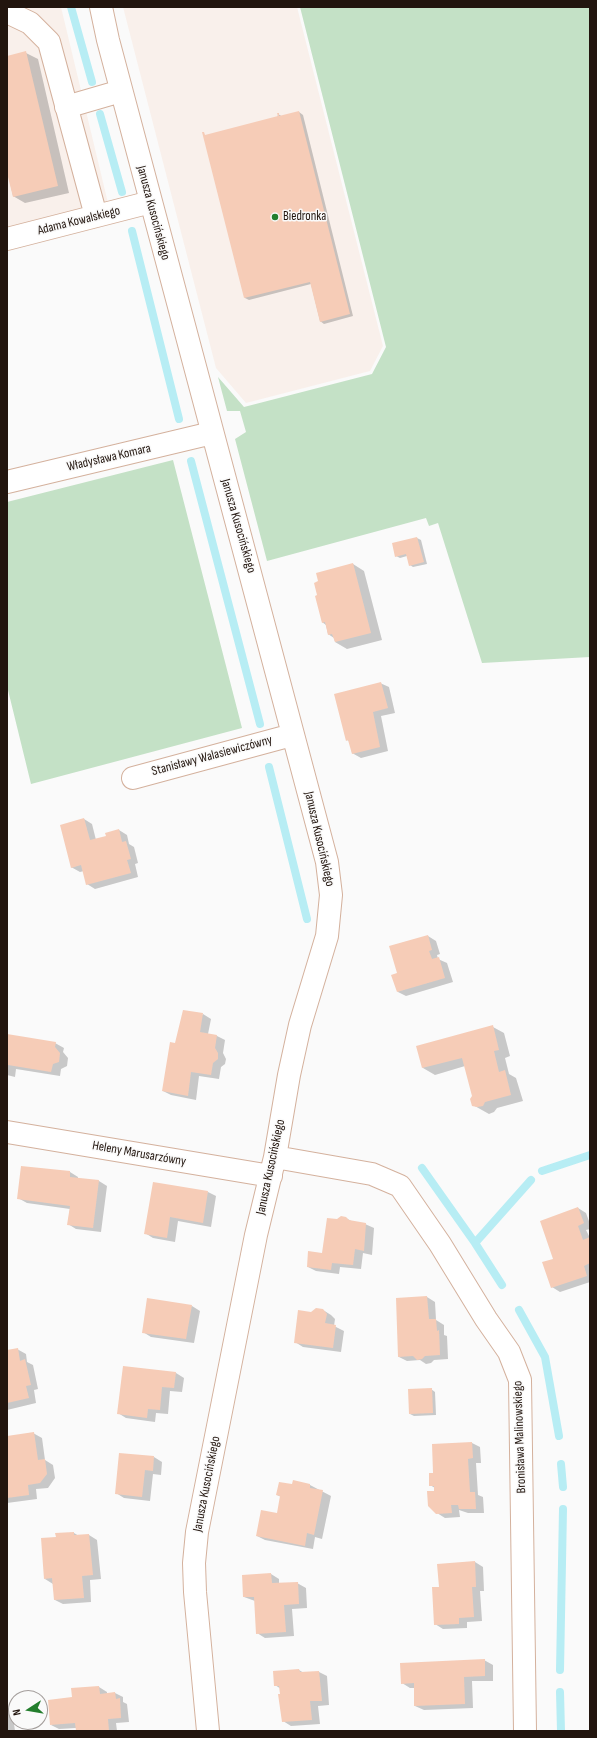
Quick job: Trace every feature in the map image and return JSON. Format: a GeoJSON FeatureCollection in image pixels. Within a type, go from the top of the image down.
{"type":"FeatureCollection","features":[{"type":"Feature","properties":{"kind":"street","name":"Janusza Kusocińskiego"},"geometry":{"type":"LineString","coordinates":[[101,7],[121,91],[212,433],[253,580],[292,735],[327,862],[331,894],[327,936],[300,1025],[289,1075],[273,1166],[256,1235],[197,1532],[194,1563],[195,1592],[208,1731]]}},
{"type":"Feature","properties":{"kind":"street"},"geometry":{"type":"LineString","coordinates":[[7,12],[30,23],[49,42],[96,216]]}},
{"type":"Feature","properties":{"kind":"street"},"geometry":{"type":"LineString","coordinates":[[66,107],[121,91]]}},
{"type":"Feature","properties":{"kind":"street","name":"Adama Kowalskiego"},"geometry":{"type":"LineString","coordinates":[[7,239],[151,202]]}},
{"type":"Feature","properties":{"kind":"street","name":"Władysława Komara"},"geometry":{"type":"LineString","coordinates":[[7,482],[212,433]]}},
{"type":"Feature","properties":{"kind":"street","name":"Stanisławy Walasiewiczówny"},"geometry":{"type":"LineString","coordinates":[[132,778],[292,735]]}},
{"type":"Feature","properties":{"kind":"street","name":"Heleny Marusarzówny"},"geometry":{"type":"LineString","coordinates":[[7,1132],[273,1166]]}},
{"type":"Feature","properties":{"kind":"street","name":"Bronisława Malinowskiego"},"geometry":{"type":"LineString","coordinates":[[273,1166],[372,1174],[400,1186],[440,1244],[486,1319],[509,1352],[520,1380],[525,1731]]}},
{"type":"Feature","properties":{"kind":"shaded area"},"geometry":{"type":"Polygon","coordinates":[[[7,7],[61,7],[108,203],[7,228],[7,7]]]}},
{"type":"Feature","properties":{"kind":"shaded area"},"geometry":{"type":"Polygon","coordinates":[[[123,7],[297,7],[383,346],[370,371],[246,403],[216,368],[123,7]]]}},
{"type":"Feature","properties":{"kind":"green space"},"geometry":{"type":"Polygon","coordinates":[[[300,7],[590,7],[590,657],[482,663],[438,523],[429,526],[426,518],[267,561],[235,439],[246,432],[240,411],[227,411],[218,377],[244,407],[372,374],[386,347],[300,7]]]}},
{"type":"Feature","properties":{"kind":"green space"},"geometry":{"type":"Polygon","coordinates":[[[173,460],[242,728],[31,784],[7,686],[7,502],[173,460]]]}},
{"type":"Feature","properties":{"kind":"building"},"geometry":{"type":"Polygon","coordinates":[[[26,51],[58,186],[13,197],[7,173],[7,56],[26,51]]]}},
{"type":"Feature","properties":{"kind":"building","name":"Biedronka"},"geometry":{"type":"Polygon","coordinates":[[[299,111],[350,314],[320,322],[310,282],[244,298],[202,132],[204,132],[205,135],[278,116],[277,113],[279,113],[279,116],[299,111]]]}},
{"type":"Feature","properties":{"kind":"building"},"geometry":{"type":"Polygon","coordinates":[[[417,537],[424,562],[409,566],[406,554],[395,557],[392,543],[417,537]]]}},
{"type":"Feature","properties":{"kind":"building"},"geometry":{"type":"Polygon","coordinates":[[[353,563],[371,633],[335,642],[332,634],[328,635],[325,622],[322,623],[315,596],[317,595],[314,583],[318,581],[316,573],[353,563]]]}},
{"type":"Feature","properties":{"kind":"building"},"geometry":{"type":"Polygon","coordinates":[[[381,682],[388,708],[373,712],[380,747],[352,754],[348,740],[346,741],[334,694],[381,682]]]}},
{"type":"Feature","properties":{"kind":"building"},"geometry":{"type":"Polygon","coordinates":[[[84,818],[90,840],[106,836],[105,833],[119,829],[122,842],[126,841],[131,859],[127,860],[131,873],[86,885],[81,865],[71,868],[60,825],[84,818]]]}},
{"type":"Feature","properties":{"kind":"building"},"geometry":{"type":"Polygon","coordinates":[[[428,935],[432,950],[429,951],[432,959],[439,957],[445,978],[397,992],[391,975],[397,973],[389,946],[428,935]]]}},
{"type":"Feature","properties":{"kind":"building"},"geometry":{"type":"Polygon","coordinates":[[[183,1010],[203,1013],[200,1032],[217,1035],[215,1048],[218,1053],[218,1059],[213,1063],[211,1075],[191,1072],[188,1096],[162,1091],[170,1042],[175,1043],[183,1010]]]}},
{"type":"Feature","properties":{"kind":"building"},"geometry":{"type":"Polygon","coordinates":[[[493,1025],[499,1050],[494,1051],[499,1072],[505,1070],[511,1095],[485,1102],[483,1106],[472,1106],[470,1099],[472,1096],[462,1058],[422,1068],[416,1046],[493,1025]]]}},
{"type":"Feature","properties":{"kind":"building"},"geometry":{"type":"Polygon","coordinates":[[[7,1034],[56,1042],[55,1047],[60,1053],[59,1062],[53,1064],[51,1072],[8,1065],[7,1068],[7,1034]]]}},
{"type":"Feature","properties":{"kind":"building"},"geometry":{"type":"Polygon","coordinates":[[[21,1166],[70,1171],[70,1177],[99,1180],[93,1228],[67,1225],[70,1206],[17,1199],[21,1166]]]}},
{"type":"Feature","properties":{"kind":"building"},"geometry":{"type":"Polygon","coordinates":[[[153,1182],[208,1191],[203,1223],[170,1217],[167,1238],[144,1234],[153,1182]]]}},
{"type":"Feature","properties":{"kind":"building"},"geometry":{"type":"Polygon","coordinates":[[[578,1207],[584,1223],[578,1226],[583,1240],[590,1237],[590,1263],[584,1266],[587,1276],[551,1288],[542,1262],[553,1259],[540,1221],[578,1207]]]}},
{"type":"Feature","properties":{"kind":"building"},"geometry":{"type":"Polygon","coordinates":[[[341,1216],[346,1217],[349,1220],[366,1223],[364,1251],[355,1249],[353,1265],[332,1263],[331,1270],[307,1267],[308,1251],[322,1253],[327,1218],[337,1219],[341,1216]]]}},
{"type":"Feature","properties":{"kind":"building"},"geometry":{"type":"Polygon","coordinates":[[[427,1296],[429,1319],[436,1319],[437,1331],[439,1330],[440,1355],[425,1356],[422,1359],[417,1360],[413,1356],[398,1357],[396,1298],[427,1296]]]}},
{"type":"Feature","properties":{"kind":"building"},"geometry":{"type":"Polygon","coordinates":[[[147,1298],[192,1305],[186,1339],[142,1333],[147,1298]]]}},
{"type":"Feature","properties":{"kind":"building"},"geometry":{"type":"Polygon","coordinates":[[[316,1308],[323,1309],[327,1314],[325,1323],[336,1325],[333,1348],[294,1343],[298,1310],[311,1312],[316,1308]]]}},
{"type":"Feature","properties":{"kind":"building"},"geometry":{"type":"Polygon","coordinates":[[[18,1348],[20,1361],[25,1359],[31,1385],[26,1386],[29,1398],[7,1403],[7,1350],[18,1348]]]}},
{"type":"Feature","properties":{"kind":"building"},"geometry":{"type":"Polygon","coordinates":[[[123,1366],[176,1372],[174,1388],[162,1387],[160,1410],[148,1409],[147,1418],[117,1414],[123,1366]]]}},
{"type":"Feature","properties":{"kind":"building"},"geometry":{"type":"Polygon","coordinates":[[[432,1388],[433,1413],[409,1414],[408,1389],[432,1388]]]}},
{"type":"Feature","properties":{"kind":"building"},"geometry":{"type":"Polygon","coordinates":[[[34,1432],[38,1460],[45,1459],[47,1474],[40,1483],[28,1485],[29,1495],[7,1498],[7,1436],[34,1432]]]}},
{"type":"Feature","properties":{"kind":"building"},"geometry":{"type":"Polygon","coordinates":[[[472,1442],[473,1458],[468,1459],[470,1492],[475,1492],[476,1509],[459,1509],[458,1505],[451,1505],[452,1513],[436,1514],[428,1506],[427,1491],[434,1491],[434,1486],[429,1486],[429,1473],[433,1473],[432,1444],[472,1442]]]}},
{"type":"Feature","properties":{"kind":"building"},"geometry":{"type":"Polygon","coordinates":[[[119,1453],[154,1456],[153,1471],[145,1470],[142,1497],[115,1494],[119,1453]]]}},
{"type":"Feature","properties":{"kind":"building"},"geometry":{"type":"Polygon","coordinates":[[[293,1480],[310,1484],[310,1488],[323,1490],[314,1535],[307,1533],[305,1546],[256,1536],[261,1510],[277,1513],[280,1496],[276,1495],[279,1482],[292,1484],[293,1480]]]}},
{"type":"Feature","properties":{"kind":"building"},"geometry":{"type":"Polygon","coordinates":[[[74,1532],[74,1535],[89,1534],[93,1575],[82,1576],[84,1598],[54,1600],[52,1578],[44,1579],[41,1538],[56,1537],[55,1533],[74,1532]]]}},
{"type":"Feature","properties":{"kind":"building"},"geometry":{"type":"Polygon","coordinates":[[[475,1561],[476,1587],[472,1587],[474,1617],[459,1618],[459,1624],[434,1625],[432,1587],[439,1587],[437,1564],[475,1561]]]}},
{"type":"Feature","properties":{"kind":"building"},"geometry":{"type":"Polygon","coordinates":[[[271,1573],[272,1583],[298,1582],[299,1604],[284,1605],[286,1632],[256,1634],[254,1597],[243,1597],[242,1575],[271,1573]]]}},
{"type":"Feature","properties":{"kind":"building"},"geometry":{"type":"Polygon","coordinates":[[[485,1659],[485,1676],[464,1677],[465,1704],[414,1706],[414,1683],[401,1684],[400,1663],[485,1659]]]}},
{"type":"Feature","properties":{"kind":"building"},"geometry":{"type":"Polygon","coordinates":[[[299,1669],[300,1672],[319,1671],[322,1701],[310,1701],[312,1720],[282,1722],[278,1694],[280,1694],[279,1686],[274,1686],[273,1671],[299,1669]]]}},
{"type":"Feature","properties":{"kind":"building"},"geometry":{"type":"Polygon","coordinates":[[[99,1686],[100,1694],[115,1692],[116,1699],[120,1698],[121,1718],[108,1719],[109,1731],[76,1731],[75,1723],[50,1725],[48,1700],[72,1697],[71,1688],[99,1686]]]}},
{"type":"Feature","properties":{"kind":"waterway"},"geometry":{"type":"LineString","coordinates":[[71,7],[92,82]]}},
{"type":"Feature","properties":{"kind":"waterway"},"geometry":{"type":"LineString","coordinates":[[100,114],[122,192]]}},
{"type":"Feature","properties":{"kind":"waterway"},"geometry":{"type":"LineString","coordinates":[[132,231],[179,419]]}},
{"type":"Feature","properties":{"kind":"waterway"},"geometry":{"type":"LineString","coordinates":[[191,461],[260,724]]}},
{"type":"Feature","properties":{"kind":"waterway"},"geometry":{"type":"LineString","coordinates":[[269,767],[307,919]]}},
{"type":"Feature","properties":{"kind":"waterway"},"geometry":{"type":"LineString","coordinates":[[542,1171],[590,1155]]}},
{"type":"Feature","properties":{"kind":"waterway"},"geometry":{"type":"LineString","coordinates":[[422,1168],[475,1243],[502,1285]]}},
{"type":"Feature","properties":{"kind":"waterway"},"geometry":{"type":"LineString","coordinates":[[475,1243],[531,1180]]}},
{"type":"Feature","properties":{"kind":"waterway"},"geometry":{"type":"LineString","coordinates":[[519,1310],[545,1357],[559,1436]]}},
{"type":"Feature","properties":{"kind":"waterway"},"geometry":{"type":"LineString","coordinates":[[561,1464],[563,1487]]}},
{"type":"Feature","properties":{"kind":"waterway"},"geometry":{"type":"LineString","coordinates":[[560,1670],[563,1509]]}},
{"type":"Feature","properties":{"kind":"waterway"},"geometry":{"type":"LineString","coordinates":[[560,1692],[561,1731]]}},
{"type":"Feature","properties":{"kind":"place","name":"Biedronka"},"geometry":{"type":"Point","coordinates":[275,217]}}]}
